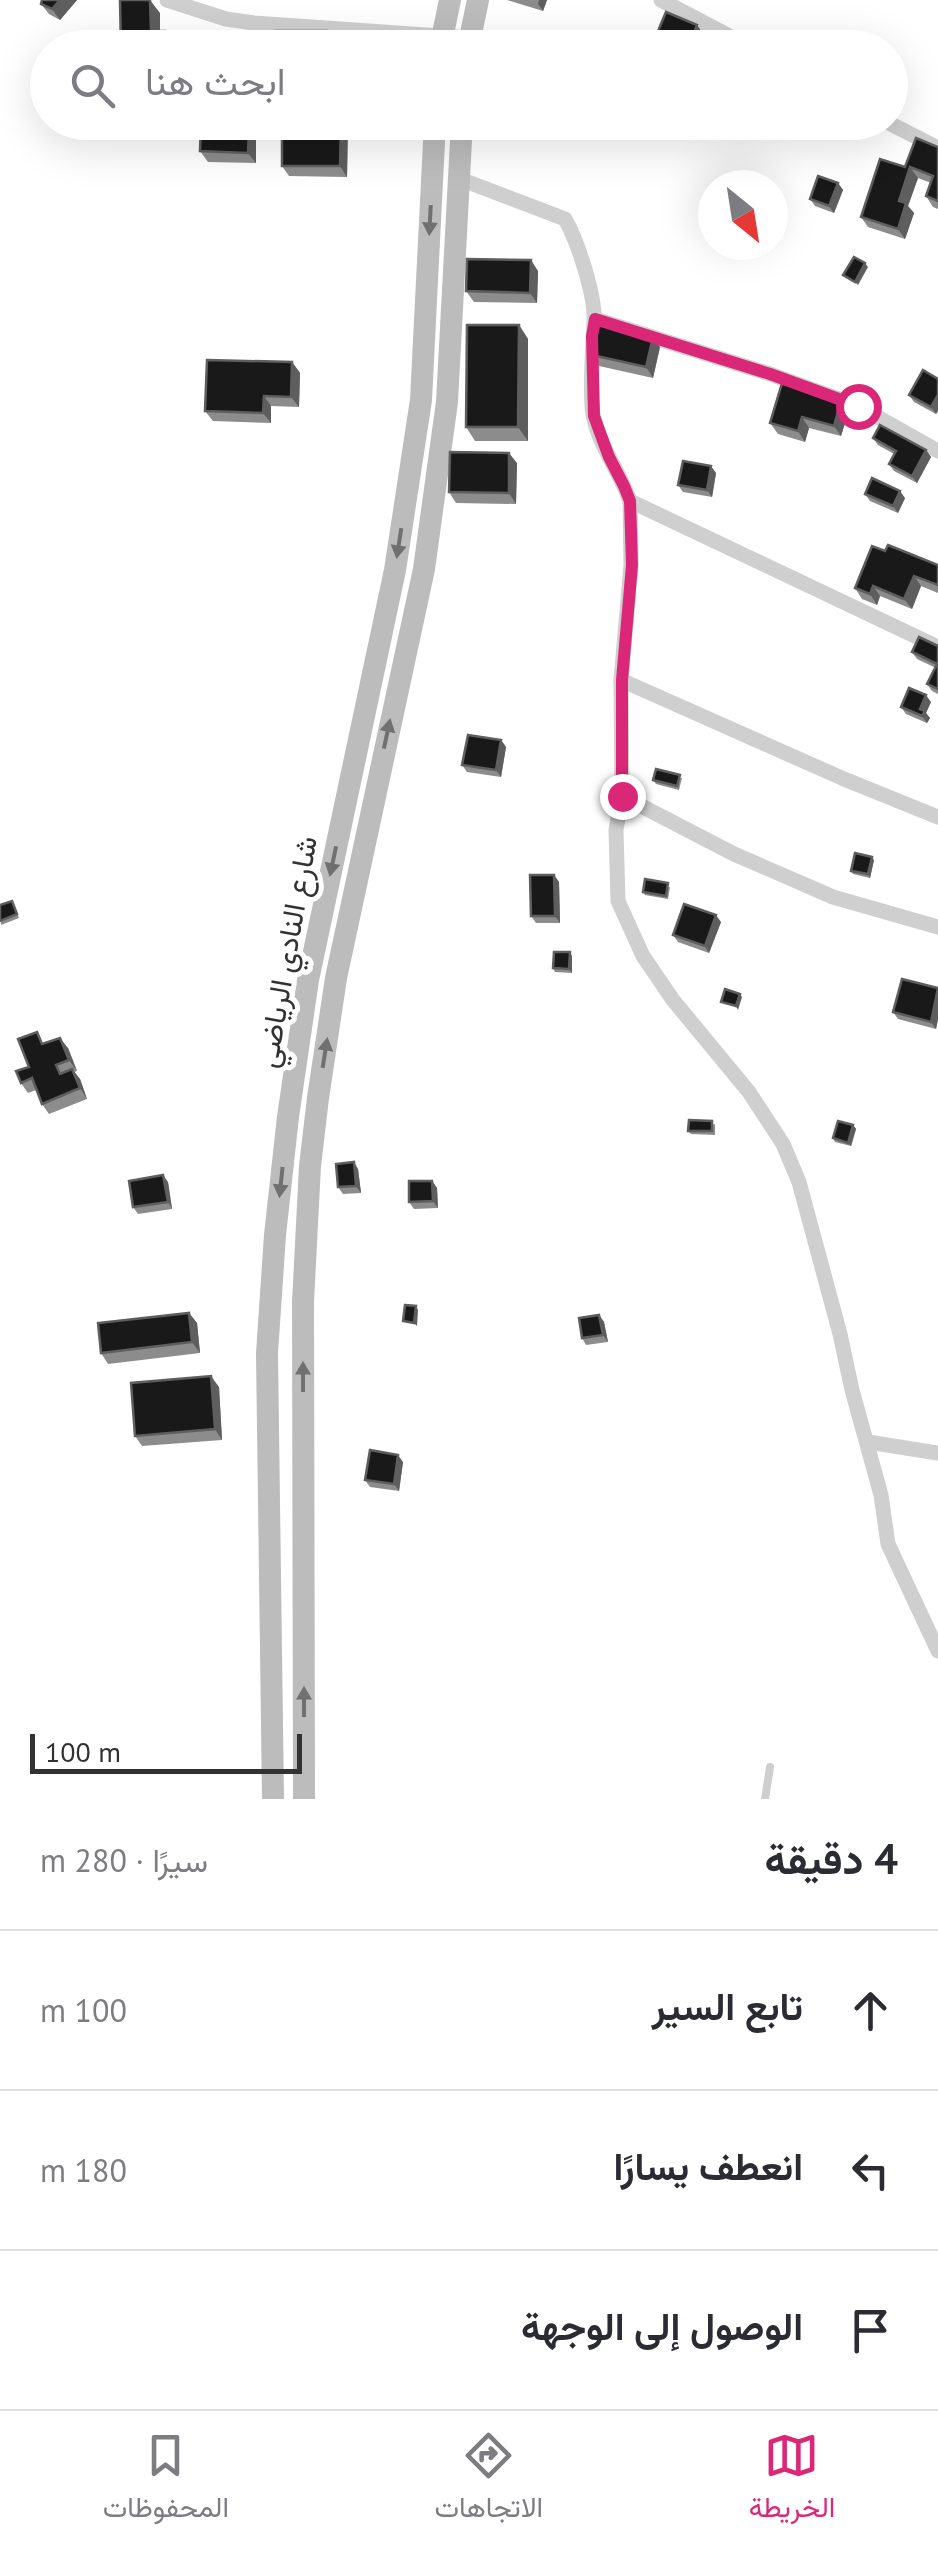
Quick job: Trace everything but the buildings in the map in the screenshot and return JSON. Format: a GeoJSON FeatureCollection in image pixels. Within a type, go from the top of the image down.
{"type":"FeatureCollection","features":[{"type":"Feature","properties":{"kind":"main road"},"geometry":{"type":"LineString","coordinates":[[443,30],[450,0]]}},
{"type":"Feature","properties":{"kind":"main road"},"geometry":{"type":"LineString","coordinates":[[472,30],[478,0]]}},
{"type":"Feature","properties":{"kind":"main road","name":"شارع النادي الرياضي"},"geometry":{"type":"LineString","coordinates":[[273,1799],[267,1353],[270,1294],[308,980],[395,570],[421,400],[434,140]]}},
{"type":"Feature","properties":{"kind":"main road","name":"شارع النادي الرياضي"},"geometry":{"type":"LineString","coordinates":[[304,1799],[303,1302],[308,1200],[336,978],[424,569],[446,402],[461,140]]}},
{"type":"Feature","properties":{"kind":"main road"},"geometry":{"type":"LineString","coordinates":[[421,400],[446,402]]}},
{"type":"Feature","properties":{"kind":"main road"},"geometry":{"type":"LineString","coordinates":[[385,616],[412,622]]}},
{"type":"Feature","properties":{"kind":"main road"},"geometry":{"type":"LineString","coordinates":[[270,1530],[303,1526]]}},
{"type":"Feature","properties":{"kind":"main road"},"geometry":{"type":"LineString","coordinates":[[294,1799],[304,1799]]}},
{"type":"Feature","properties":{"kind":"street"},"geometry":{"type":"LineString","coordinates":[[167,0],[226,20],[323,30]]}},
{"type":"Feature","properties":{"kind":"street"},"geometry":{"type":"LineString","coordinates":[[661,0],[718,30]]}},
{"type":"Feature","properties":{"kind":"street"},"geometry":{"type":"LineString","coordinates":[[908,133],[938,148]]}},
{"type":"Feature","properties":{"kind":"street"},"geometry":{"type":"LineString","coordinates":[[460,178],[566,219],[581,255],[595,319],[594,416],[630,501],[632,565],[622,680],[622,796],[616,830],[618,901],[643,956],[673,1000],[749,1092],[783,1144],[798,1182],[868,1442],[888,1544],[938,1651]]}},
{"type":"Feature","properties":{"kind":"street"},"geometry":{"type":"LineString","coordinates":[[595,319],[858,406],[938,451]]}},
{"type":"Feature","properties":{"kind":"street"},"geometry":{"type":"LineString","coordinates":[[630,501],[938,647]]}},
{"type":"Feature","properties":{"kind":"street"},"geometry":{"type":"LineString","coordinates":[[622,680],[938,817]]}},
{"type":"Feature","properties":{"kind":"street"},"geometry":{"type":"LineString","coordinates":[[622,796],[734,854],[834,897],[938,928]]}},
{"type":"Feature","properties":{"kind":"street"},"geometry":{"type":"LineString","coordinates":[[868,1442],[938,1453]]}},
{"type":"Feature","properties":{"kind":"lane"},"geometry":{"type":"LineString","coordinates":[[765,1799],[770,1767]]}},
{"type":"Feature","properties":{"kind":"route"},"geometry":{"type":"LineString","coordinates":[[622,796],[622,680],[632,565],[630,501],[594,416],[595,319],[858,406]]}}]}
